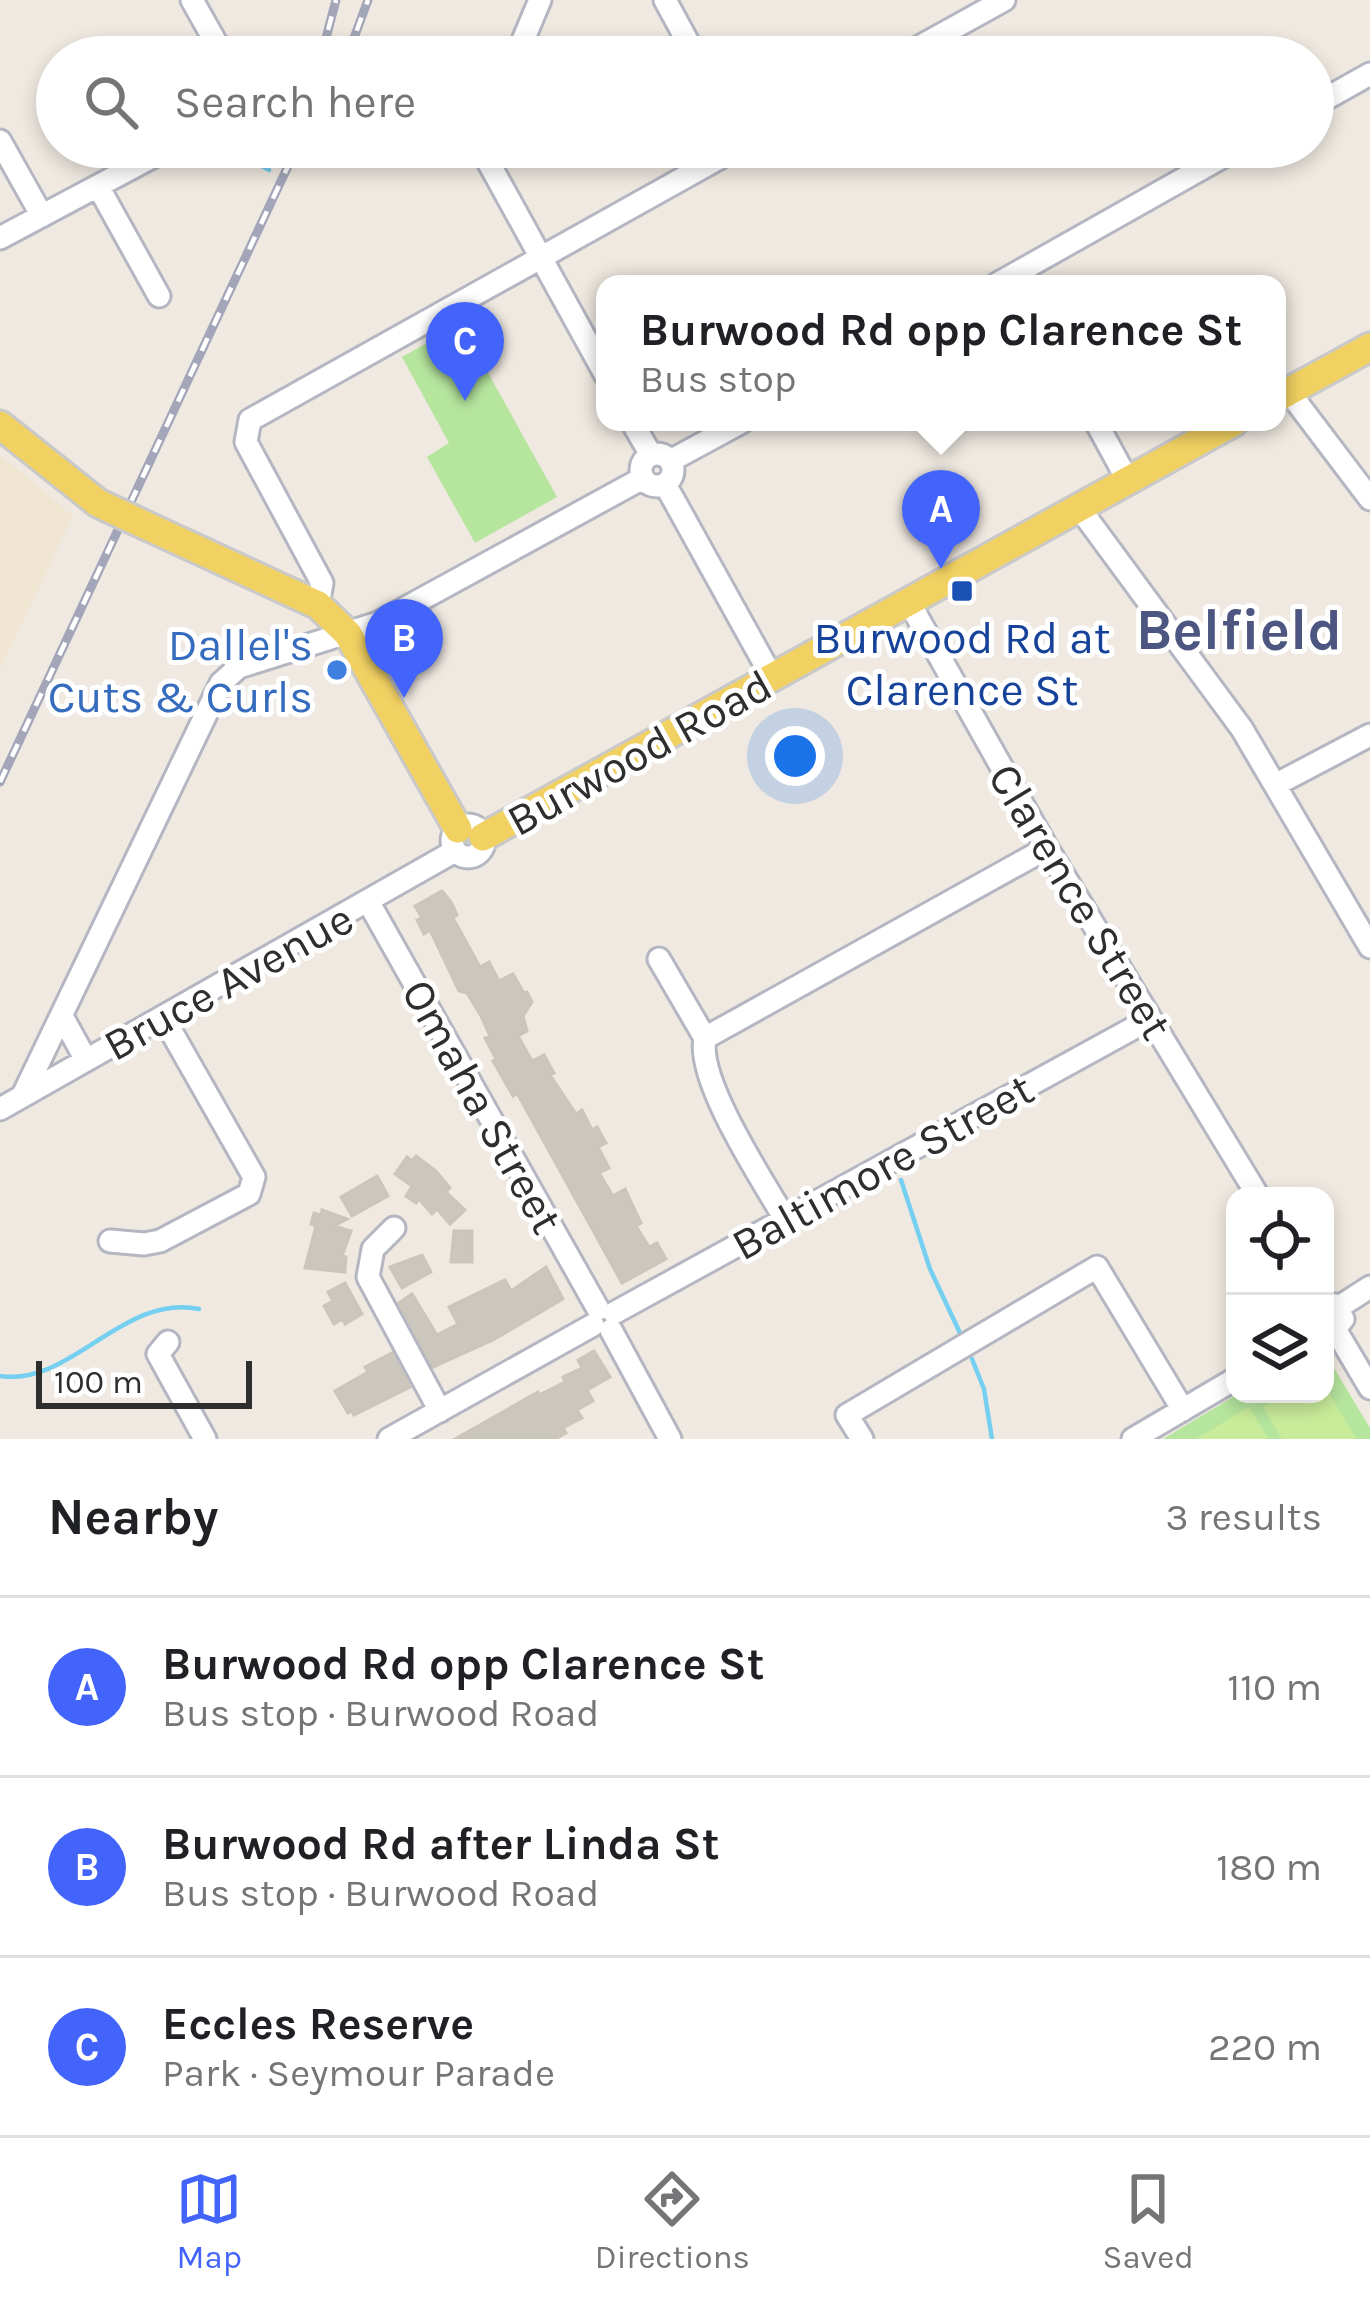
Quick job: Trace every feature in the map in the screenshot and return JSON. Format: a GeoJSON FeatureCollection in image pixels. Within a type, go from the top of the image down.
{"type":"FeatureCollection","features":[{"type":"Feature","properties":{"kind":"main road"},"geometry":{"type":"LineString","coordinates":[[1286,393],[1370,346]]}},
{"type":"Feature","properties":{"kind":"main road","name":"Burwood Road"},"geometry":{"type":"LineString","coordinates":[[0,425],[98,503],[318,605],[347,634],[466,839],[773,679],[1218,431]]}},
{"type":"Feature","properties":{"kind":"street"},"geometry":{"type":"LineString","coordinates":[[192,0],[212,36]]}},
{"type":"Feature","properties":{"kind":"street"},"geometry":{"type":"LineString","coordinates":[[525,36],[541,0]]}},
{"type":"Feature","properties":{"kind":"street"},"geometry":{"type":"LineString","coordinates":[[665,0],[685,36]]}},
{"type":"Feature","properties":{"kind":"street"},"geometry":{"type":"LineString","coordinates":[[939,36],[1004,0]]}},
{"type":"Feature","properties":{"kind":"street"},"geometry":{"type":"LineString","coordinates":[[1334,94],[1370,74]]}},
{"type":"Feature","properties":{"kind":"street"},"geometry":{"type":"LineString","coordinates":[[0,140],[42,216]]}},
{"type":"Feature","properties":{"kind":"street"},"geometry":{"type":"LineString","coordinates":[[0,238],[135,168]]}},
{"type":"Feature","properties":{"kind":"street"},"geometry":{"type":"LineString","coordinates":[[491,168],[596,358]]}},
{"type":"Feature","properties":{"kind":"street"},"geometry":{"type":"LineString","coordinates":[[318,605],[322,584],[244,434],[256,415],[702,168]]}},
{"type":"Feature","properties":{"kind":"street"},"geometry":{"type":"LineString","coordinates":[[1022,275],[1204,168]]}},
{"type":"Feature","properties":{"kind":"street"},"geometry":{"type":"LineString","coordinates":[[99,188],[159,296]]}},
{"type":"Feature","properties":{"kind":"street"},"geometry":{"type":"LineString","coordinates":[[1286,399],[1370,500]]}},
{"type":"Feature","properties":{"kind":"street"},"geometry":{"type":"LineString","coordinates":[[639,431],[661,458]]}},
{"type":"Feature","properties":{"kind":"street"},"geometry":{"type":"LineString","coordinates":[[722,431],[642,464],[773,679]]}},
{"type":"Feature","properties":{"kind":"street"},"geometry":{"type":"LineString","coordinates":[[1101,431],[1128,481]]}},
{"type":"Feature","properties":{"kind":"street"},"geometry":{"type":"LineString","coordinates":[[23,1095],[221,683],[239,668],[378,623],[654,481]]}},
{"type":"Feature","properties":{"kind":"street"},"geometry":{"type":"LineString","coordinates":[[1080,509],[1241,729],[1370,947]]}},
{"type":"Feature","properties":{"kind":"street","name":"Clarence Street"},"geometry":{"type":"LineString","coordinates":[[910,604],[1046,848],[1253,1187]]}},
{"type":"Feature","properties":{"kind":"street"},"geometry":{"type":"LineString","coordinates":[[1275,785],[1370,735]]}},
{"type":"Feature","properties":{"kind":"street","name":"Bruce Avenue"},"geometry":{"type":"LineString","coordinates":[[0,1109],[368,902],[466,839]]}},
{"type":"Feature","properties":{"kind":"street"},"geometry":{"type":"LineString","coordinates":[[705,1038],[1046,848]]}},
{"type":"Feature","properties":{"kind":"street","name":"Omaha Street"},"geometry":{"type":"LineString","coordinates":[[368,902],[670,1439]]}},
{"type":"Feature","properties":{"kind":"street"},"geometry":{"type":"LineString","coordinates":[[659,959],[705,1038],[701,1054],[712,1087],[785,1220]]}},
{"type":"Feature","properties":{"kind":"street"},"geometry":{"type":"LineString","coordinates":[[110,1241],[160,1241],[249,1194],[254,1186],[246,1163],[163,1017]]}},
{"type":"Feature","properties":{"kind":"street"},"geometry":{"type":"LineString","coordinates":[[63,1018],[86,1060]]}},
{"type":"Feature","properties":{"kind":"street","name":"Baltimore Street"},"geometry":{"type":"LineString","coordinates":[[389,1439],[1150,1019]]}},
{"type":"Feature","properties":{"kind":"street"},"geometry":{"type":"LineString","coordinates":[[394,1228],[373,1249],[368,1277],[440,1411]]}},
{"type":"Feature","properties":{"kind":"street"},"geometry":{"type":"LineString","coordinates":[[862,1439],[848,1415],[1097,1267],[1183,1410]]}},
{"type":"Feature","properties":{"kind":"street"},"geometry":{"type":"LineString","coordinates":[[1334,1315],[1370,1287]]}},
{"type":"Feature","properties":{"kind":"street"},"geometry":{"type":"LineString","coordinates":[[1334,1322],[1370,1388]]}},
{"type":"Feature","properties":{"kind":"street"},"geometry":{"type":"LineString","coordinates":[[168,1342],[158,1354],[205,1439]]}},
{"type":"Feature","properties":{"kind":"street"},"geometry":{"type":"LineString","coordinates":[[1133,1439],[1226,1384]]}},
{"type":"Feature","properties":{"kind":"shaded area"},"geometry":{"type":"Polygon","coordinates":[[[0,455],[73,516],[0,669],[0,455]]]}},
{"type":"Feature","properties":{"kind":"green space"},"geometry":{"type":"Polygon","coordinates":[[[461,324],[557,497],[475,543],[427,457],[449,443],[402,357],[461,324]]]}},
{"type":"Feature","properties":{"kind":"green space"},"geometry":{"type":"Polygon","coordinates":[[[1334,1368],[1370,1428],[1370,1439],[1163,1439],[1226,1401],[1334,1403],[1334,1368]]]}},
{"type":"Feature","properties":{"kind":"green space"},"geometry":{"type":"Polygon","coordinates":[[[1334,1401],[1356,1439],[1282,1439],[1263,1407],[1334,1401]]]}},
{"type":"Feature","properties":{"kind":"green space"},"geometry":{"type":"Polygon","coordinates":[[[1249,1407],[1268,1439],[1196,1439],[1249,1407]]]}},
{"type":"Feature","properties":{"kind":"building"},"geometry":{"type":"Polygon","coordinates":[[[442,891],[480,967],[489,962],[499,981],[513,974],[527,992],[532,1002],[523,1016],[527,1031],[518,1036],[532,1061],[544,1055],[554,1073],[550,1075],[576,1114],[582,1110],[592,1130],[597,1127],[606,1143],[598,1147],[609,1168],[599,1173],[613,1196],[625,1189],[641,1223],[636,1226],[649,1247],[657,1243],[666,1259],[622,1283],[517,1093],[513,1096],[493,1061],[481,1016],[467,993],[459,991],[430,930],[424,934],[417,920],[422,918],[415,906],[442,891]]]}},
{"type":"Feature","properties":{"kind":"building"},"geometry":{"type":"Polygon","coordinates":[[[416,1156],[436,1171],[450,1188],[446,1192],[465,1210],[450,1224],[437,1209],[432,1214],[419,1199],[416,1203],[406,1196],[412,1186],[395,1174],[407,1157],[412,1161],[416,1156]]]}},
{"type":"Feature","properties":{"kind":"building"},"geometry":{"type":"Polygon","coordinates":[[[377,1176],[388,1196],[352,1216],[341,1197],[377,1176]]]}},
{"type":"Feature","properties":{"kind":"building"},"geometry":{"type":"Polygon","coordinates":[[[322,1210],[347,1219],[334,1226],[351,1231],[342,1256],[346,1257],[345,1272],[305,1268],[316,1226],[311,1224],[314,1213],[321,1215],[322,1210]]]}},
{"type":"Feature","properties":{"kind":"building"},"geometry":{"type":"Polygon","coordinates":[[[454,1231],[472,1231],[472,1262],[451,1262],[454,1231]]]}},
{"type":"Feature","properties":{"kind":"building"},"geometry":{"type":"Polygon","coordinates":[[[422,1255],[431,1272],[402,1288],[390,1267],[422,1255]]]}},
{"type":"Feature","properties":{"kind":"building"},"geometry":{"type":"Polygon","coordinates":[[[546,1267],[563,1299],[493,1340],[433,1367],[399,1303],[412,1294],[437,1335],[458,1324],[449,1307],[505,1280],[511,1291],[546,1267]]]}},
{"type":"Feature","properties":{"kind":"building"},"geometry":{"type":"Polygon","coordinates":[[[345,1283],[362,1314],[345,1324],[343,1319],[334,1324],[324,1306],[333,1301],[328,1292],[345,1283]]]}},
{"type":"Feature","properties":{"kind":"building"},"geometry":{"type":"Polygon","coordinates":[[[594,1351],[610,1377],[587,1390],[593,1401],[577,1410],[582,1418],[563,1428],[566,1433],[555,1439],[455,1439],[565,1382],[563,1377],[582,1368],[578,1360],[594,1351]]]}},
{"type":"Feature","properties":{"kind":"building"},"geometry":{"type":"Polygon","coordinates":[[[392,1353],[410,1387],[354,1415],[348,1413],[335,1391],[392,1353]]]}},
{"type":"Feature","properties":{"kind":"waterway"},"geometry":{"type":"LineString","coordinates":[[901,1180],[930,1269],[960,1333]]}},
{"type":"Feature","properties":{"kind":"waterway"},"geometry":{"type":"LineString","coordinates":[[0,1376],[26,1376],[50,1368],[146,1314],[199,1309]]}},
{"type":"Feature","properties":{"kind":"waterway"},"geometry":{"type":"LineString","coordinates":[[972,1359],[984,1389],[992,1439]]}},
{"type":"Feature","properties":{"kind":"railway"},"geometry":{"type":"LineString","coordinates":[[327,36],[336,0]]}},
{"type":"Feature","properties":{"kind":"railway"},"geometry":{"type":"LineString","coordinates":[[355,36],[368,0]]}},
{"type":"Feature","properties":{"kind":"railway"},"geometry":{"type":"LineString","coordinates":[[0,782],[287,168]]}},
{"type":"Feature","properties":{"kind":"place","name":"Eccles Reserve"},"geometry":{"type":"Point","coordinates":[465,401]}},
{"type":"Feature","properties":{"kind":"place","name":"Burwood Rd opp Clarence St"},"geometry":{"type":"Point","coordinates":[941,569]}},
{"type":"Feature","properties":{"kind":"place","name":"Burwood Rd at Clarence St"},"geometry":{"type":"Point","coordinates":[962,591]}},
{"type":"Feature","properties":{"kind":"place","name":"Dallel's Cuts & Curls"},"geometry":{"type":"Point","coordinates":[337,670]}},
{"type":"Feature","properties":{"kind":"place","name":"Burwood Rd after Linda St"},"geometry":{"type":"Point","coordinates":[404,698]}},
{"type":"Feature","properties":{"kind":"district","name":"Belfield"},"geometry":{"type":"Point","coordinates":[1239,629]}}]}
